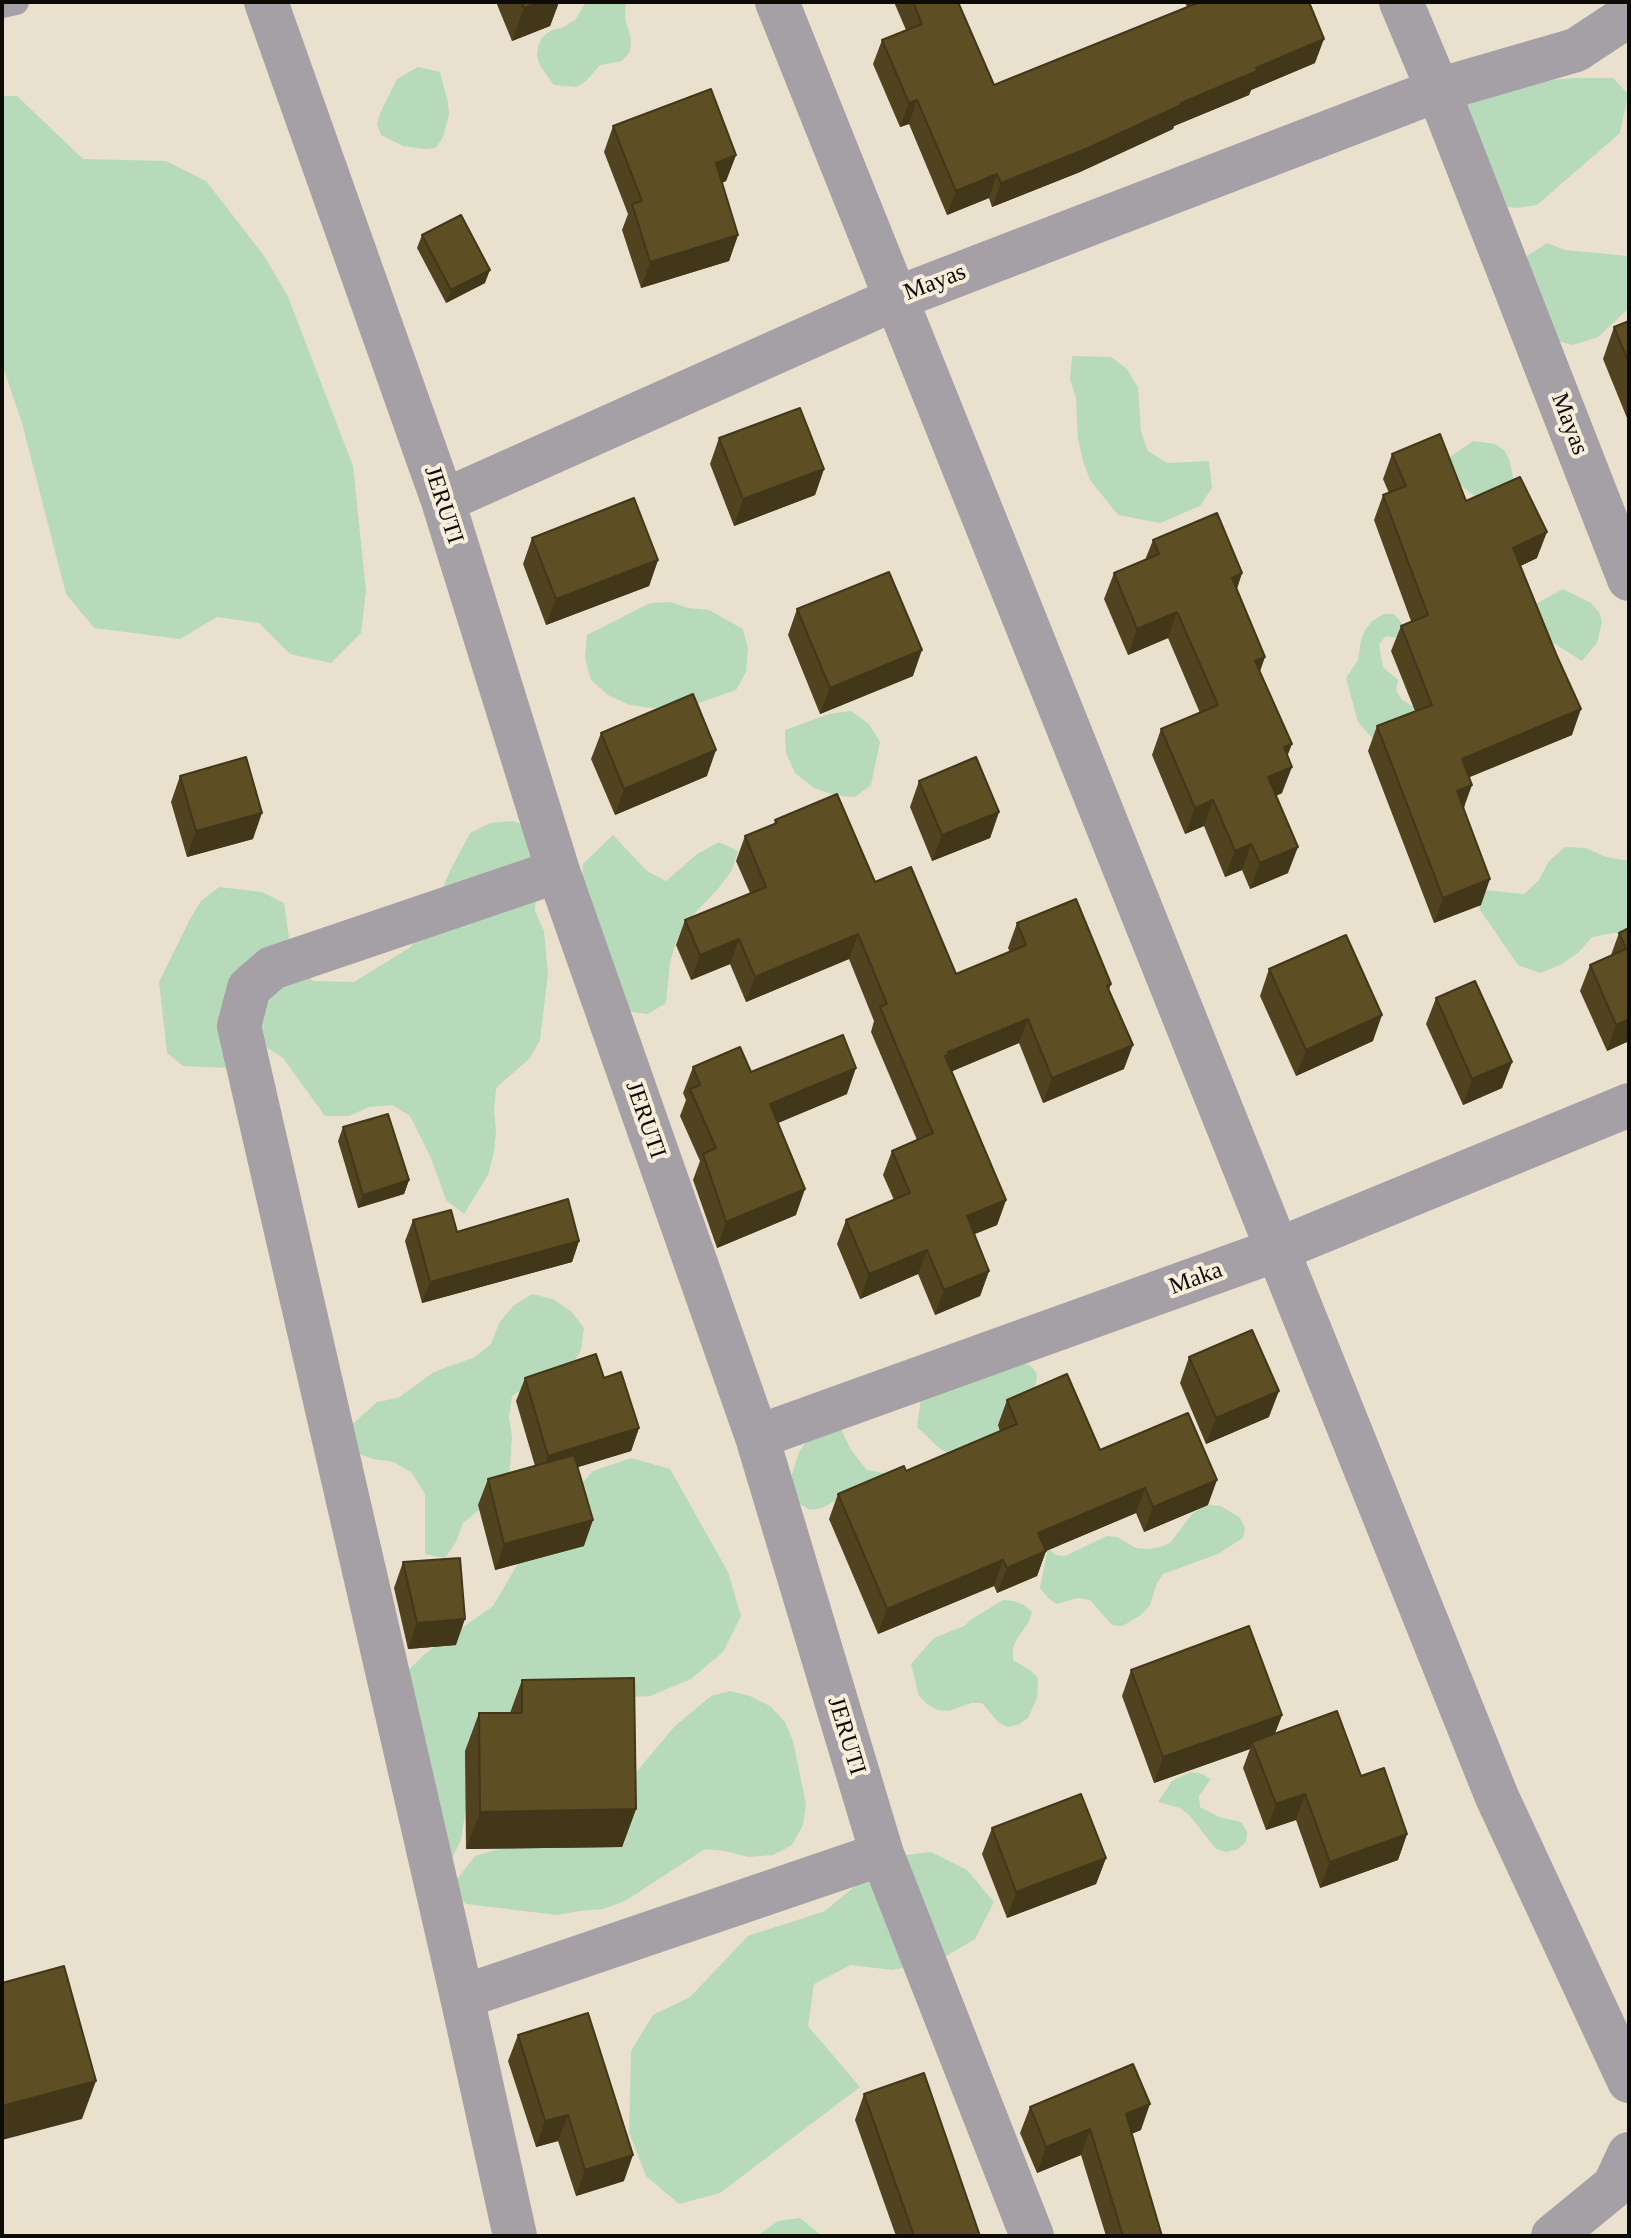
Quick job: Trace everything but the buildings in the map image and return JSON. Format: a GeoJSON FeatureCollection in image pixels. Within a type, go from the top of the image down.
{"type":"FeatureCollection","features":[{"type":"Feature","properties":{"kind":"street","name":"JERUTI"},"geometry":{"type":"LineString","coordinates":[[266,2],[443,501],[558,871],[757,1437],[882,1854],[1032,2236]]}},
{"type":"Feature","properties":{"kind":"street"},"geometry":{"type":"LineString","coordinates":[[777,2],[1497,1797],[1629,2081]]}},
{"type":"Feature","properties":{"kind":"street","name":"Mayas"},"geometry":{"type":"LineString","coordinates":[[1401,2],[1629,579]]}},
{"type":"Feature","properties":{"kind":"street","name":"Mayas"},"geometry":{"type":"LineString","coordinates":[[443,501],[897,298],[1438,90],[1576,50],[1629,15]]}},
{"type":"Feature","properties":{"kind":"street"},"geometry":{"type":"LineString","coordinates":[[515,2236],[239,1026],[249,988],[272,968],[558,871]]}},
{"type":"Feature","properties":{"kind":"street","name":"Maka"},"geometry":{"type":"LineString","coordinates":[[757,1437],[1279,1249],[1629,1105]]}},
{"type":"Feature","properties":{"kind":"street"},"geometry":{"type":"LineString","coordinates":[[462,1997],[882,1854]]}},
{"type":"Feature","properties":{"kind":"street"},"geometry":{"type":"LineString","coordinates":[[1553,2236],[1614,2186],[1629,2154]]}},
{"type":"Feature","properties":{"kind":"lane"},"geometry":{"type":"LineString","coordinates":[[2,5],[16,2]]}},
{"type":"Feature","properties":{"kind":"green space"},"geometry":{"type":"Polygon","coordinates":[[[586,2],[626,2],[630,52],[622,61],[600,65],[576,87],[554,85],[541,67],[537,57],[538,46],[542,37],[575,20],[586,2]]]}},
{"type":"Feature","properties":{"kind":"green space"},"geometry":{"type":"Polygon","coordinates":[[[418,67],[440,72],[448,103],[449,114],[443,137],[436,148],[403,146],[381,135],[377,124],[397,79],[418,67]]]}},
{"type":"Feature","properties":{"kind":"green space"},"geometry":{"type":"Polygon","coordinates":[[[1574,78],[1613,78],[1628,94],[1620,133],[1537,205],[1516,208],[1492,205],[1455,89],[1574,78]]]}},
{"type":"Feature","properties":{"kind":"green space"},"geometry":{"type":"Polygon","coordinates":[[[2,96],[17,96],[83,159],[166,161],[206,181],[262,253],[287,294],[353,466],[366,591],[361,633],[331,663],[290,654],[259,623],[217,617],[180,639],[94,628],[66,594],[22,423],[2,364],[2,96]]]}},
{"type":"Feature","properties":{"kind":"green space"},"geometry":{"type":"Polygon","coordinates":[[[1547,243],[1565,250],[1629,256],[1629,308],[1598,337],[1573,345],[1553,340],[1518,275],[1527,256],[1547,243]]]}},
{"type":"Feature","properties":{"kind":"green space"},"geometry":{"type":"Polygon","coordinates":[[[1072,356],[1111,357],[1127,369],[1138,387],[1141,432],[1148,451],[1167,463],[1209,461],[1212,488],[1200,506],[1160,523],[1118,515],[1090,480],[1083,461],[1078,439],[1076,398],[1070,379],[1072,356]]]}},
{"type":"Feature","properties":{"kind":"green space"},"geometry":{"type":"Polygon","coordinates":[[[1473,441],[1495,444],[1504,450],[1514,481],[1477,498],[1457,482],[1447,459],[1473,441]]]}},
{"type":"Feature","properties":{"kind":"green space"},"geometry":{"type":"Polygon","coordinates":[[[1563,589],[1591,603],[1599,612],[1602,622],[1597,643],[1582,661],[1535,631],[1528,608],[1563,589]]]}},
{"type":"Feature","properties":{"kind":"green space"},"geometry":{"type":"Polygon","coordinates":[[[670,602],[709,610],[743,629],[748,649],[746,672],[736,690],[696,704],[652,708],[629,705],[608,695],[591,680],[585,658],[587,635],[650,603],[670,602]]]}},
{"type":"Feature","properties":{"kind":"green space"},"geometry":{"type":"Polygon","coordinates":[[[1384,614],[1394,614],[1405,631],[1397,638],[1386,636],[1379,644],[1383,667],[1398,680],[1396,690],[1402,700],[1420,710],[1383,742],[1372,738],[1358,722],[1346,678],[1358,660],[1365,630],[1384,614]]]}},
{"type":"Feature","properties":{"kind":"green space"},"geometry":{"type":"Polygon","coordinates":[[[851,711],[869,724],[880,742],[871,785],[855,797],[834,795],[814,788],[795,773],[786,753],[785,730],[829,714],[851,711]]]}},
{"type":"Feature","properties":{"kind":"green space"},"geometry":{"type":"Polygon","coordinates":[[[513,821],[531,828],[540,846],[535,911],[544,931],[548,974],[540,1040],[530,1058],[496,1088],[494,1152],[488,1175],[464,1214],[446,1200],[431,1158],[410,1116],[392,1105],[369,1107],[349,1116],[325,1116],[283,1058],[266,1047],[228,1068],[183,1066],[167,1053],[159,982],[201,901],[219,887],[262,892],[284,903],[290,945],[298,964],[313,981],[354,982],[409,948],[423,934],[470,833],[490,823],[513,821]]]}},
{"type":"Feature","properties":{"kind":"green space"},"geometry":{"type":"Polygon","coordinates":[[[613,835],[647,871],[666,881],[697,854],[719,842],[738,851],[732,870],[685,923],[670,963],[666,1003],[648,1014],[624,1011],[582,888],[583,864],[613,835]]]}},
{"type":"Feature","properties":{"kind":"green space"},"geometry":{"type":"Polygon","coordinates":[[[1565,847],[1586,848],[1606,857],[1629,861],[1629,933],[1592,937],[1578,953],[1540,973],[1518,965],[1480,910],[1474,889],[1524,894],[1539,880],[1549,861],[1565,847]]]}},
{"type":"Feature","properties":{"kind":"green space"},"geometry":{"type":"Polygon","coordinates":[[[532,1294],[553,1299],[572,1312],[584,1328],[581,1350],[571,1368],[529,1385],[512,1396],[509,1480],[497,1499],[463,1523],[456,1542],[445,1558],[425,1554],[425,1494],[412,1473],[394,1462],[351,1451],[345,1431],[377,1402],[398,1398],[434,1372],[475,1357],[491,1344],[499,1323],[513,1306],[532,1294]]]}},
{"type":"Feature","properties":{"kind":"green space"},"geometry":{"type":"Polygon","coordinates":[[[1020,1361],[1031,1366],[1037,1374],[1036,1385],[1024,1402],[1020,1432],[961,1461],[938,1447],[917,1427],[923,1384],[1020,1361]]]}},
{"type":"Feature","properties":{"kind":"green space"},"geometry":{"type":"Polygon","coordinates":[[[841,1429],[851,1450],[867,1470],[907,1477],[810,1510],[800,1504],[792,1485],[799,1452],[811,1434],[841,1429]]]}},
{"type":"Feature","properties":{"kind":"green space"},"geometry":{"type":"Polygon","coordinates":[[[631,1458],[670,1469],[728,1572],[741,1616],[723,1652],[691,1679],[650,1696],[542,1701],[469,1787],[461,1840],[452,1858],[395,1683],[426,1653],[493,1606],[536,1533],[593,1471],[631,1458]]]}},
{"type":"Feature","properties":{"kind":"green space"},"geometry":{"type":"Polygon","coordinates":[[[1211,1505],[1221,1506],[1240,1518],[1245,1528],[1243,1538],[1218,1554],[1163,1574],[1150,1605],[1123,1626],[1112,1625],[1090,1600],[1078,1598],[1057,1604],[1040,1588],[1048,1548],[1056,1555],[1065,1556],[1107,1536],[1117,1537],[1136,1548],[1160,1547],[1170,1543],[1192,1514],[1211,1505]]]}},
{"type":"Feature","properties":{"kind":"green space"},"geometry":{"type":"Polygon","coordinates":[[[1003,1600],[1024,1605],[1032,1612],[1013,1648],[1013,1660],[1038,1678],[1037,1698],[1028,1718],[1018,1725],[1007,1727],[998,1722],[982,1703],[971,1703],[949,1711],[937,1710],[927,1704],[919,1696],[911,1664],[934,1638],[964,1626],[1003,1600]]]}},
{"type":"Feature","properties":{"kind":"green space"},"geometry":{"type":"Polygon","coordinates":[[[730,1691],[770,1706],[785,1722],[793,1741],[806,1804],[803,1825],[792,1845],[773,1855],[748,1857],[705,1849],[625,1901],[603,1909],[557,1915],[466,1904],[450,1888],[475,1856],[494,1850],[558,1842],[617,1795],[675,1726],[711,1696],[730,1691]]]}},
{"type":"Feature","properties":{"kind":"green space"},"geometry":{"type":"Polygon","coordinates":[[[1190,1772],[1211,1779],[1199,1796],[1200,1807],[1219,1817],[1241,1822],[1247,1832],[1246,1842],[1238,1849],[1226,1852],[1216,1849],[1189,1815],[1180,1808],[1158,1802],[1172,1781],[1190,1772]]]}},
{"type":"Feature","properties":{"kind":"green space"},"geometry":{"type":"Polygon","coordinates":[[[931,1852],[967,1870],[994,1902],[975,1939],[938,1961],[892,1970],[851,1965],[814,1984],[808,2026],[860,2087],[720,2193],[679,2204],[646,2176],[629,2133],[631,2051],[653,2015],[690,1997],[748,1936],[825,1911],[890,1857],[931,1852]]]}},
{"type":"Feature","properties":{"kind":"green space"},"geometry":{"type":"Polygon","coordinates":[[[800,2218],[822,2236],[757,2236],[778,2221],[800,2218]]]}}]}
